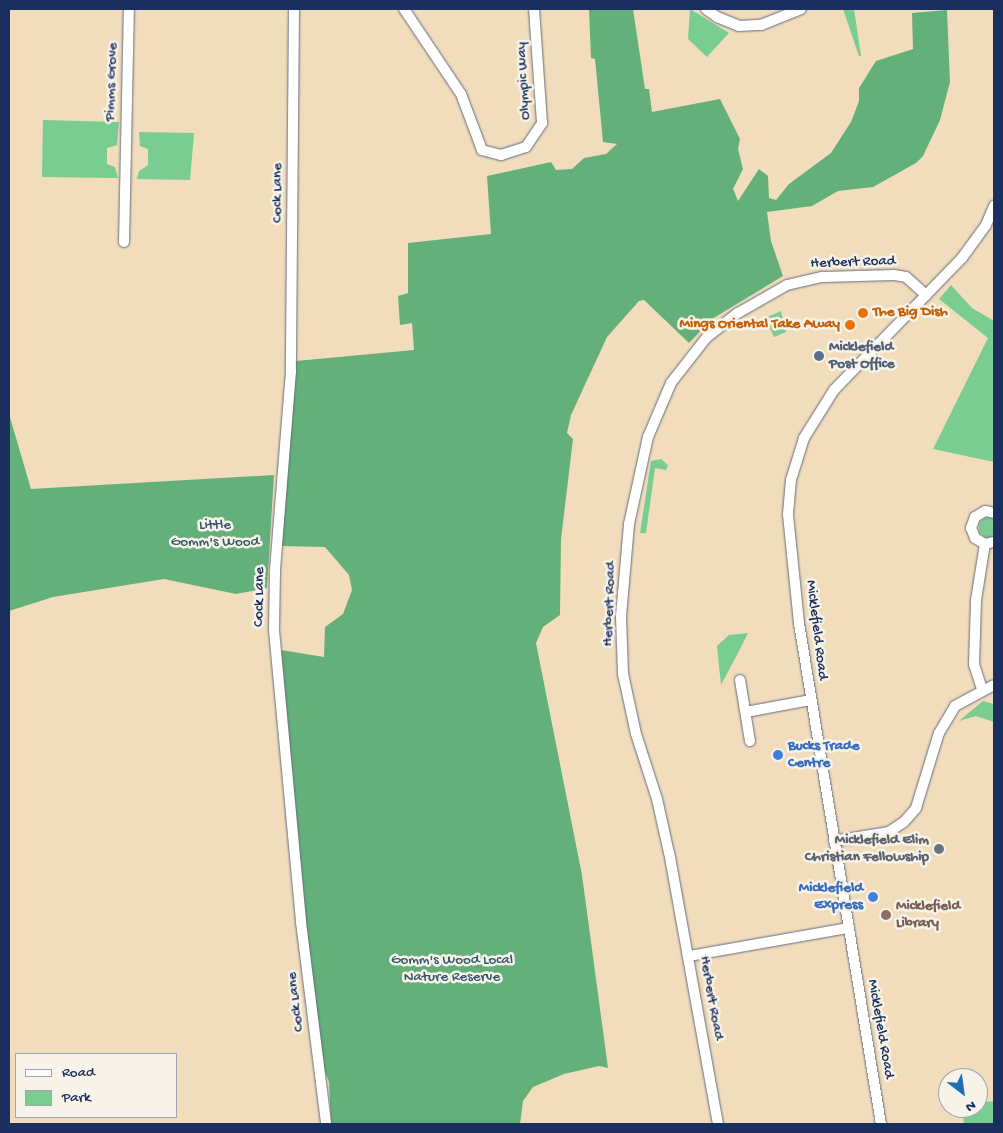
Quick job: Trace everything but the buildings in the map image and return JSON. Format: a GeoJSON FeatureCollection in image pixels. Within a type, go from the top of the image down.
{"type":"FeatureCollection","features":[{"type":"Feature","properties":{"kind":"street","name":"Pimms Grove"},"geometry":{"type":"LineString","coordinates":[[124,242],[129,9]]}},
{"type":"Feature","properties":{"kind":"street","name":"Cock Lane"},"geometry":{"type":"LineString","coordinates":[[294,9],[291,372],[275,572],[274,630],[301,922],[326,1124]]}},
{"type":"Feature","properties":{"kind":"street","name":"Olympic Way"},"geometry":{"type":"LineString","coordinates":[[404,9],[461,94],[482,150],[501,155],[526,147],[542,123],[534,9]]}},
{"type":"Feature","properties":{"kind":"street"},"geometry":{"type":"LineString","coordinates":[[706,9],[717,18],[739,26],[761,25],[801,9]]}},
{"type":"Feature","properties":{"kind":"street","name":"Micklefield Road"},"geometry":{"type":"LineString","coordinates":[[881,1124],[810,700],[790,546],[788,514],[790,480],[804,438],[834,390],[962,258],[986,225],[994,206]]}},
{"type":"Feature","properties":{"kind":"street","name":"Herbert Road"},"geometry":{"type":"LineString","coordinates":[[718,1124],[689,956],[657,799],[636,734],[623,674],[621,616],[629,524],[652,422],[671,382],[708,337],[738,313],[787,285],[822,277],[894,275],[906,278],[926,295]]}},
{"type":"Feature","properties":{"kind":"street"},"geometry":{"type":"LineString","coordinates":[[982,689],[974,665],[976,600],[990,543],[975,538],[971,528],[975,517],[985,511],[994,514]]}},
{"type":"Feature","properties":{"kind":"street"},"geometry":{"type":"LineString","coordinates":[[740,680],[750,741]]}},
{"type":"Feature","properties":{"kind":"street"},"geometry":{"type":"LineString","coordinates":[[834,841],[889,832],[904,822],[916,808],[939,733],[951,712],[955,706],[982,689],[994,684]]}},
{"type":"Feature","properties":{"kind":"street"},"geometry":{"type":"LineString","coordinates":[[746,712],[810,700]]}},
{"type":"Feature","properties":{"kind":"street"},"geometry":{"type":"LineString","coordinates":[[689,956],[847,928]]}},
{"type":"Feature","properties":{"kind":"green space","name":"Gomm's Wood Local Nature Reserve"},"geometry":{"type":"Polygon","coordinates":[[[589,9],[633,9],[645,89],[649,89],[652,112],[720,99],[740,139],[738,149],[743,169],[733,189],[738,201],[759,169],[768,176],[769,198],[776,200],[789,184],[831,153],[851,122],[859,101],[859,88],[876,61],[913,49],[912,13],[947,10],[950,82],[940,120],[923,156],[916,163],[873,187],[838,191],[812,206],[767,212],[771,241],[783,276],[712,319],[689,343],[644,300],[639,301],[607,337],[571,415],[567,433],[573,439],[561,539],[560,615],[543,627],[536,643],[582,875],[608,1068],[599,1066],[564,1074],[533,1087],[523,1101],[520,1124],[331,1124],[329,1082],[323,1066],[308,946],[281,650],[324,657],[325,627],[343,614],[352,590],[349,575],[325,547],[279,546],[296,361],[414,350],[412,323],[400,325],[398,296],[408,293],[408,243],[491,234],[487,176],[551,162],[556,170],[572,169],[584,158],[606,154],[617,144],[603,142],[595,59],[591,58],[589,9]]]}},
{"type":"Feature","properties":{"kind":"green space"},"geometry":{"type":"Polygon","coordinates":[[[690,9],[729,33],[707,57],[688,39],[690,9]]]}},
{"type":"Feature","properties":{"kind":"green space"},"geometry":{"type":"Polygon","coordinates":[[[843,9],[854,9],[861,56],[859,56],[843,9]]]}},
{"type":"Feature","properties":{"kind":"green space"},"geometry":{"type":"Polygon","coordinates":[[[43,120],[119,122],[117,145],[107,148],[107,164],[115,167],[118,178],[42,177],[43,120]]]}},
{"type":"Feature","properties":{"kind":"green space"},"geometry":{"type":"Polygon","coordinates":[[[139,132],[194,133],[190,180],[137,179],[139,171],[148,165],[148,149],[140,146],[139,132]]]}},
{"type":"Feature","properties":{"kind":"green space"},"geometry":{"type":"Polygon","coordinates":[[[951,285],[972,308],[994,321],[994,462],[933,449],[988,338],[939,299],[951,285]]]}},
{"type":"Feature","properties":{"kind":"green space"},"geometry":{"type":"Polygon","coordinates":[[[781,311],[786,332],[774,337],[765,318],[781,311]]]}},
{"type":"Feature","properties":{"kind":"green space","name":"Little Gomm's Wood"},"geometry":{"type":"Polygon","coordinates":[[[9,414],[31,489],[274,475],[267,588],[236,594],[164,579],[53,597],[9,611],[9,414]]]}},
{"type":"Feature","properties":{"kind":"green space"},"geometry":{"type":"Polygon","coordinates":[[[661,459],[668,465],[666,470],[655,468],[646,533],[640,533],[651,461],[661,459]]]}},
{"type":"Feature","properties":{"kind":"green space"},"geometry":{"type":"Polygon","coordinates":[[[994,517],[994,539],[988,540],[979,532],[979,524],[984,518],[994,517]]]}},
{"type":"Feature","properties":{"kind":"green space"},"geometry":{"type":"Polygon","coordinates":[[[748,633],[721,685],[717,646],[729,635],[748,633]]]}},
{"type":"Feature","properties":{"kind":"green space"},"geometry":{"type":"Polygon","coordinates":[[[983,701],[994,704],[994,722],[976,716],[959,721],[983,701]]]}},
{"type":"Feature","properties":{"kind":"green space"},"geometry":{"type":"Polygon","coordinates":[[[994,1101],[994,1124],[964,1124],[963,1118],[988,1118],[988,1102],[994,1101]]]}},
{"type":"Feature","properties":{"kind":"place","name":"The Big Dish"},"geometry":{"type":"Point","coordinates":[863,313]}},
{"type":"Feature","properties":{"kind":"place","name":"Mings Oriental Take Away"},"geometry":{"type":"Point","coordinates":[850,325]}},
{"type":"Feature","properties":{"kind":"place","name":"Micklefield Post Office"},"geometry":{"type":"Point","coordinates":[819,356]}},
{"type":"Feature","properties":{"kind":"place","name":"Bucks Trade Centre"},"geometry":{"type":"Point","coordinates":[778,755]}},
{"type":"Feature","properties":{"kind":"place","name":"Micklefield Elim Christian Fellowship"},"geometry":{"type":"Point","coordinates":[939,849]}},
{"type":"Feature","properties":{"kind":"place","name":"Micklefield Express"},"geometry":{"type":"Point","coordinates":[873,897]}},
{"type":"Feature","properties":{"kind":"place","name":"Micklefield Library"},"geometry":{"type":"Point","coordinates":[886,915]}}]}
